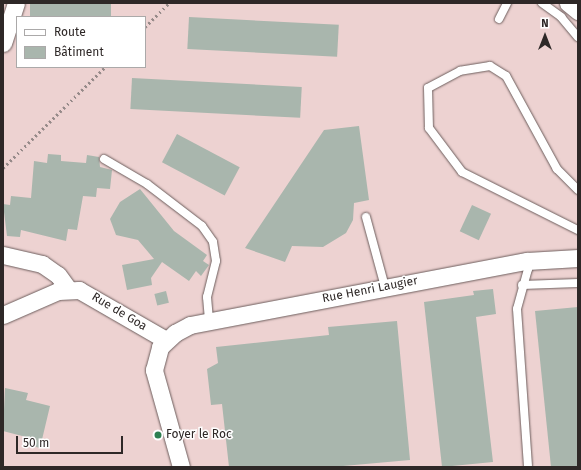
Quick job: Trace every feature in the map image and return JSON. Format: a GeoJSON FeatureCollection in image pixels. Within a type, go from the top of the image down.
{"type":"FeatureCollection","features":[{"type":"Feature","properties":{"kind":"street"},"geometry":{"type":"LineString","coordinates":[[3,43],[16,3]]}},
{"type":"Feature","properties":{"kind":"street"},"geometry":{"type":"LineString","coordinates":[[568,3],[578,11]]}},
{"type":"Feature","properties":{"kind":"street"},"geometry":{"type":"LineString","coordinates":[[3,255],[42,264],[58,275],[68,289],[3,315]]}},
{"type":"Feature","properties":{"kind":"street","name":"Rue Henri Laugier"},"geometry":{"type":"LineString","coordinates":[[166,340],[190,325],[209,321],[527,261],[578,258]]}},
{"type":"Feature","properties":{"kind":"street","name":"Rue de Goa"},"geometry":{"type":"LineString","coordinates":[[68,289],[89,294],[166,340]]}},
{"type":"Feature","properties":{"kind":"street"},"geometry":{"type":"LineString","coordinates":[[166,340],[155,359],[154,370],[181,467]]}},
{"type":"Feature","properties":{"kind":"lane"},"geometry":{"type":"LineString","coordinates":[[499,19],[506,3]]}},
{"type":"Feature","properties":{"kind":"lane"},"geometry":{"type":"LineString","coordinates":[[542,3],[561,17],[578,37]]}},
{"type":"Feature","properties":{"kind":"lane"},"geometry":{"type":"LineString","coordinates":[[578,190],[557,169],[506,76],[490,66],[460,71],[428,88],[429,128],[462,172],[578,230]]}},
{"type":"Feature","properties":{"kind":"lane"},"geometry":{"type":"LineString","coordinates":[[104,158],[147,184],[202,226],[213,242],[216,261],[207,297],[209,321]]}},
{"type":"Feature","properties":{"kind":"lane"},"geometry":{"type":"LineString","coordinates":[[366,217],[385,287]]}},
{"type":"Feature","properties":{"kind":"lane"},"geometry":{"type":"LineString","coordinates":[[527,261],[528,269],[522,285],[517,309],[528,466]]}},
{"type":"Feature","properties":{"kind":"lane"},"geometry":{"type":"LineString","coordinates":[[522,285],[578,283]]}},
{"type":"Feature","properties":{"kind":"path"},"geometry":{"type":"LineString","coordinates":[[146,26],[169,3]]}},
{"type":"Feature","properties":{"kind":"path"},"geometry":{"type":"LineString","coordinates":[[3,168],[104,68]]}},
{"type":"Feature","properties":{"kind":"shaded area"},"geometry":{"type":"Polygon","coordinates":[[[3,3],[578,3],[578,467],[3,467],[3,3]]]}},
{"type":"Feature","properties":{"kind":"building"},"geometry":{"type":"Polygon","coordinates":[[[30,3],[111,3],[111,16],[30,16],[30,3]]]}},
{"type":"Feature","properties":{"kind":"building"},"geometry":{"type":"Polygon","coordinates":[[[189,17],[339,25],[337,57],[187,49],[189,17]]]}},
{"type":"Feature","properties":{"kind":"building"},"geometry":{"type":"Polygon","coordinates":[[[132,78],[302,87],[300,118],[130,109],[132,78]]]}},
{"type":"Feature","properties":{"kind":"building"},"geometry":{"type":"Polygon","coordinates":[[[359,126],[369,200],[354,203],[353,220],[346,233],[323,247],[292,246],[285,262],[245,248],[324,130],[359,126]]]}},
{"type":"Feature","properties":{"kind":"building"},"geometry":{"type":"Polygon","coordinates":[[[177,134],[240,167],[225,196],[162,162],[177,134]]]}},
{"type":"Feature","properties":{"kind":"building"},"geometry":{"type":"Polygon","coordinates":[[[48,154],[61,155],[61,161],[86,163],[87,155],[99,157],[100,167],[112,170],[110,189],[97,188],[96,197],[83,196],[77,230],[68,229],[66,241],[21,230],[20,237],[7,236],[3,204],[10,205],[11,196],[31,198],[34,161],[47,163],[48,154]]]}},
{"type":"Feature","properties":{"kind":"building"},"geometry":{"type":"Polygon","coordinates":[[[140,189],[174,231],[207,255],[203,261],[209,265],[201,276],[196,271],[189,281],[162,262],[151,278],[152,285],[127,290],[122,265],[154,259],[138,240],[116,235],[110,219],[120,202],[140,189]]]}},
{"type":"Feature","properties":{"kind":"building"},"geometry":{"type":"Polygon","coordinates":[[[472,205],[491,214],[479,240],[460,231],[472,205]]]}},
{"type":"Feature","properties":{"kind":"building"},"geometry":{"type":"Polygon","coordinates":[[[493,289],[496,314],[476,317],[493,462],[442,467],[424,302],[474,295],[473,291],[493,289]]]}},
{"type":"Feature","properties":{"kind":"building"},"geometry":{"type":"Polygon","coordinates":[[[166,291],[169,303],[157,306],[154,294],[166,291]]]}},
{"type":"Feature","properties":{"kind":"building"},"geometry":{"type":"Polygon","coordinates":[[[578,307],[578,467],[551,467],[535,311],[578,307]]]}},
{"type":"Feature","properties":{"kind":"building"},"geometry":{"type":"Polygon","coordinates":[[[397,321],[410,460],[332,467],[229,467],[222,404],[211,405],[207,369],[218,363],[216,347],[329,335],[328,327],[397,321]]]}},
{"type":"Feature","properties":{"kind":"building"},"geometry":{"type":"Polygon","coordinates":[[[5,388],[28,393],[26,400],[50,406],[40,448],[25,444],[26,437],[3,431],[5,388]]]}},
{"type":"Feature","properties":{"kind":"place","name":"Foyer le Roc"},"geometry":{"type":"Point","coordinates":[158,435]}}]}
